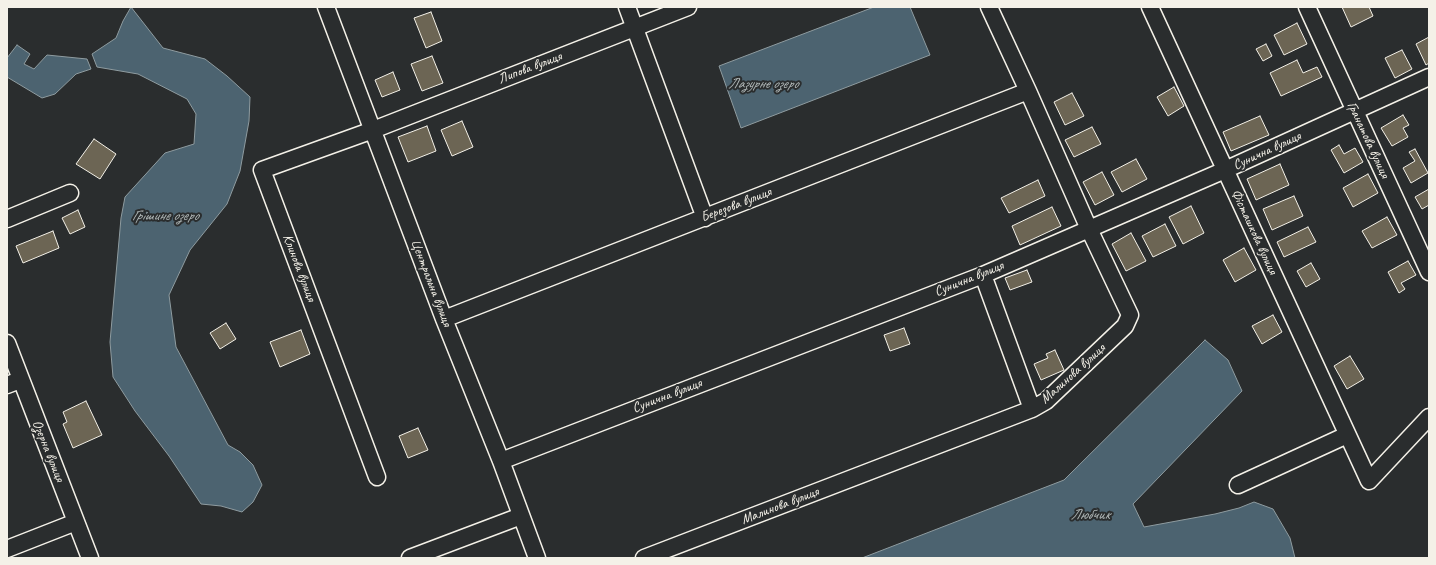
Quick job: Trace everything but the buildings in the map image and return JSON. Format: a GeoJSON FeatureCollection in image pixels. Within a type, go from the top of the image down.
{"type":"FeatureCollection","features":[{"type":"Feature","properties":{"kind":"street","name":"Центральна вулиця"},"geometry":{"type":"LineString","coordinates":[[326,7],[444,319],[501,461],[537,558]]}},
{"type":"Feature","properties":{"kind":"street"},"geometry":{"type":"LineString","coordinates":[[627,7],[705,218]]}},
{"type":"Feature","properties":{"kind":"street","name":"Липова вулиця"},"geometry":{"type":"LineString","coordinates":[[373,130],[688,7]]}},
{"type":"Feature","properties":{"kind":"street","name":"Малинова вулиця"},"geometry":{"type":"LineString","coordinates":[[644,558],[1032,409],[1052,396],[1125,326],[1130,315],[1089,229],[989,7]]}},
{"type":"Feature","properties":{"kind":"street","name":"Фісташкова вулиця"},"geometry":{"type":"LineString","coordinates":[[1150,7],[1369,481],[1429,417]]}},
{"type":"Feature","properties":{"kind":"street","name":"Гранатова вулиця"},"geometry":{"type":"LineString","coordinates":[[1307,7],[1429,272]]}},
{"type":"Feature","properties":{"kind":"street","name":"Сунична вулиця"},"geometry":{"type":"LineString","coordinates":[[501,461],[983,275],[1225,170],[1429,77]]}},
{"type":"Feature","properties":{"kind":"street","name":"Березова вулиця"},"geometry":{"type":"LineString","coordinates":[[444,319],[1028,91]]}},
{"type":"Feature","properties":{"kind":"street","name":"Клинова вулиця"},"geometry":{"type":"LineString","coordinates":[[373,130],[262,170],[377,477]]}},
{"type":"Feature","properties":{"kind":"street"},"geometry":{"type":"LineString","coordinates":[[7,219],[70,193]]}},
{"type":"Feature","properties":{"kind":"street"},"geometry":{"type":"LineString","coordinates":[[983,275],[1032,409]]}},
{"type":"Feature","properties":{"kind":"street","name":"Озерна вулиця"},"geometry":{"type":"LineString","coordinates":[[7,343],[14,382],[76,522],[90,558]]}},
{"type":"Feature","properties":{"kind":"street"},"geometry":{"type":"LineString","coordinates":[[1238,485],[1347,435]]}},
{"type":"Feature","properties":{"kind":"street"},"geometry":{"type":"LineString","coordinates":[[410,558],[521,516]]}},
{"type":"Feature","properties":{"kind":"street"},"geometry":{"type":"LineString","coordinates":[[7,549],[76,522]]}},
{"type":"Feature","properties":{"kind":"water","name":"Грішине озеро"},"geometry":{"type":"Polygon","coordinates":[[[131,7],[163,48],[205,59],[227,76],[250,97],[249,121],[240,171],[227,204],[190,250],[169,295],[176,347],[228,445],[240,452],[253,465],[262,485],[253,502],[242,512],[221,506],[201,504],[169,456],[135,411],[113,377],[110,342],[121,218],[125,197],[165,153],[194,144],[196,114],[187,99],[138,74],[97,67],[92,54],[116,38],[131,7]]]}},
{"type":"Feature","properties":{"kind":"water","name":"Лазурне озеро"},"geometry":{"type":"Polygon","coordinates":[[[874,7],[910,7],[930,55],[741,128],[719,66],[874,7]]]}},
{"type":"Feature","properties":{"kind":"water"},"geometry":{"type":"Polygon","coordinates":[[[17,45],[30,54],[24,64],[34,69],[47,55],[87,59],[91,69],[76,74],[55,94],[42,98],[7,77],[7,58],[17,45]]]}},
{"type":"Feature","properties":{"kind":"water","name":"Любчик"},"geometry":{"type":"Polygon","coordinates":[[[1205,340],[1228,360],[1242,391],[1133,504],[1144,527],[1215,514],[1239,508],[1254,502],[1273,509],[1290,538],[1295,558],[862,558],[1064,480],[1205,340]]]}}]}
